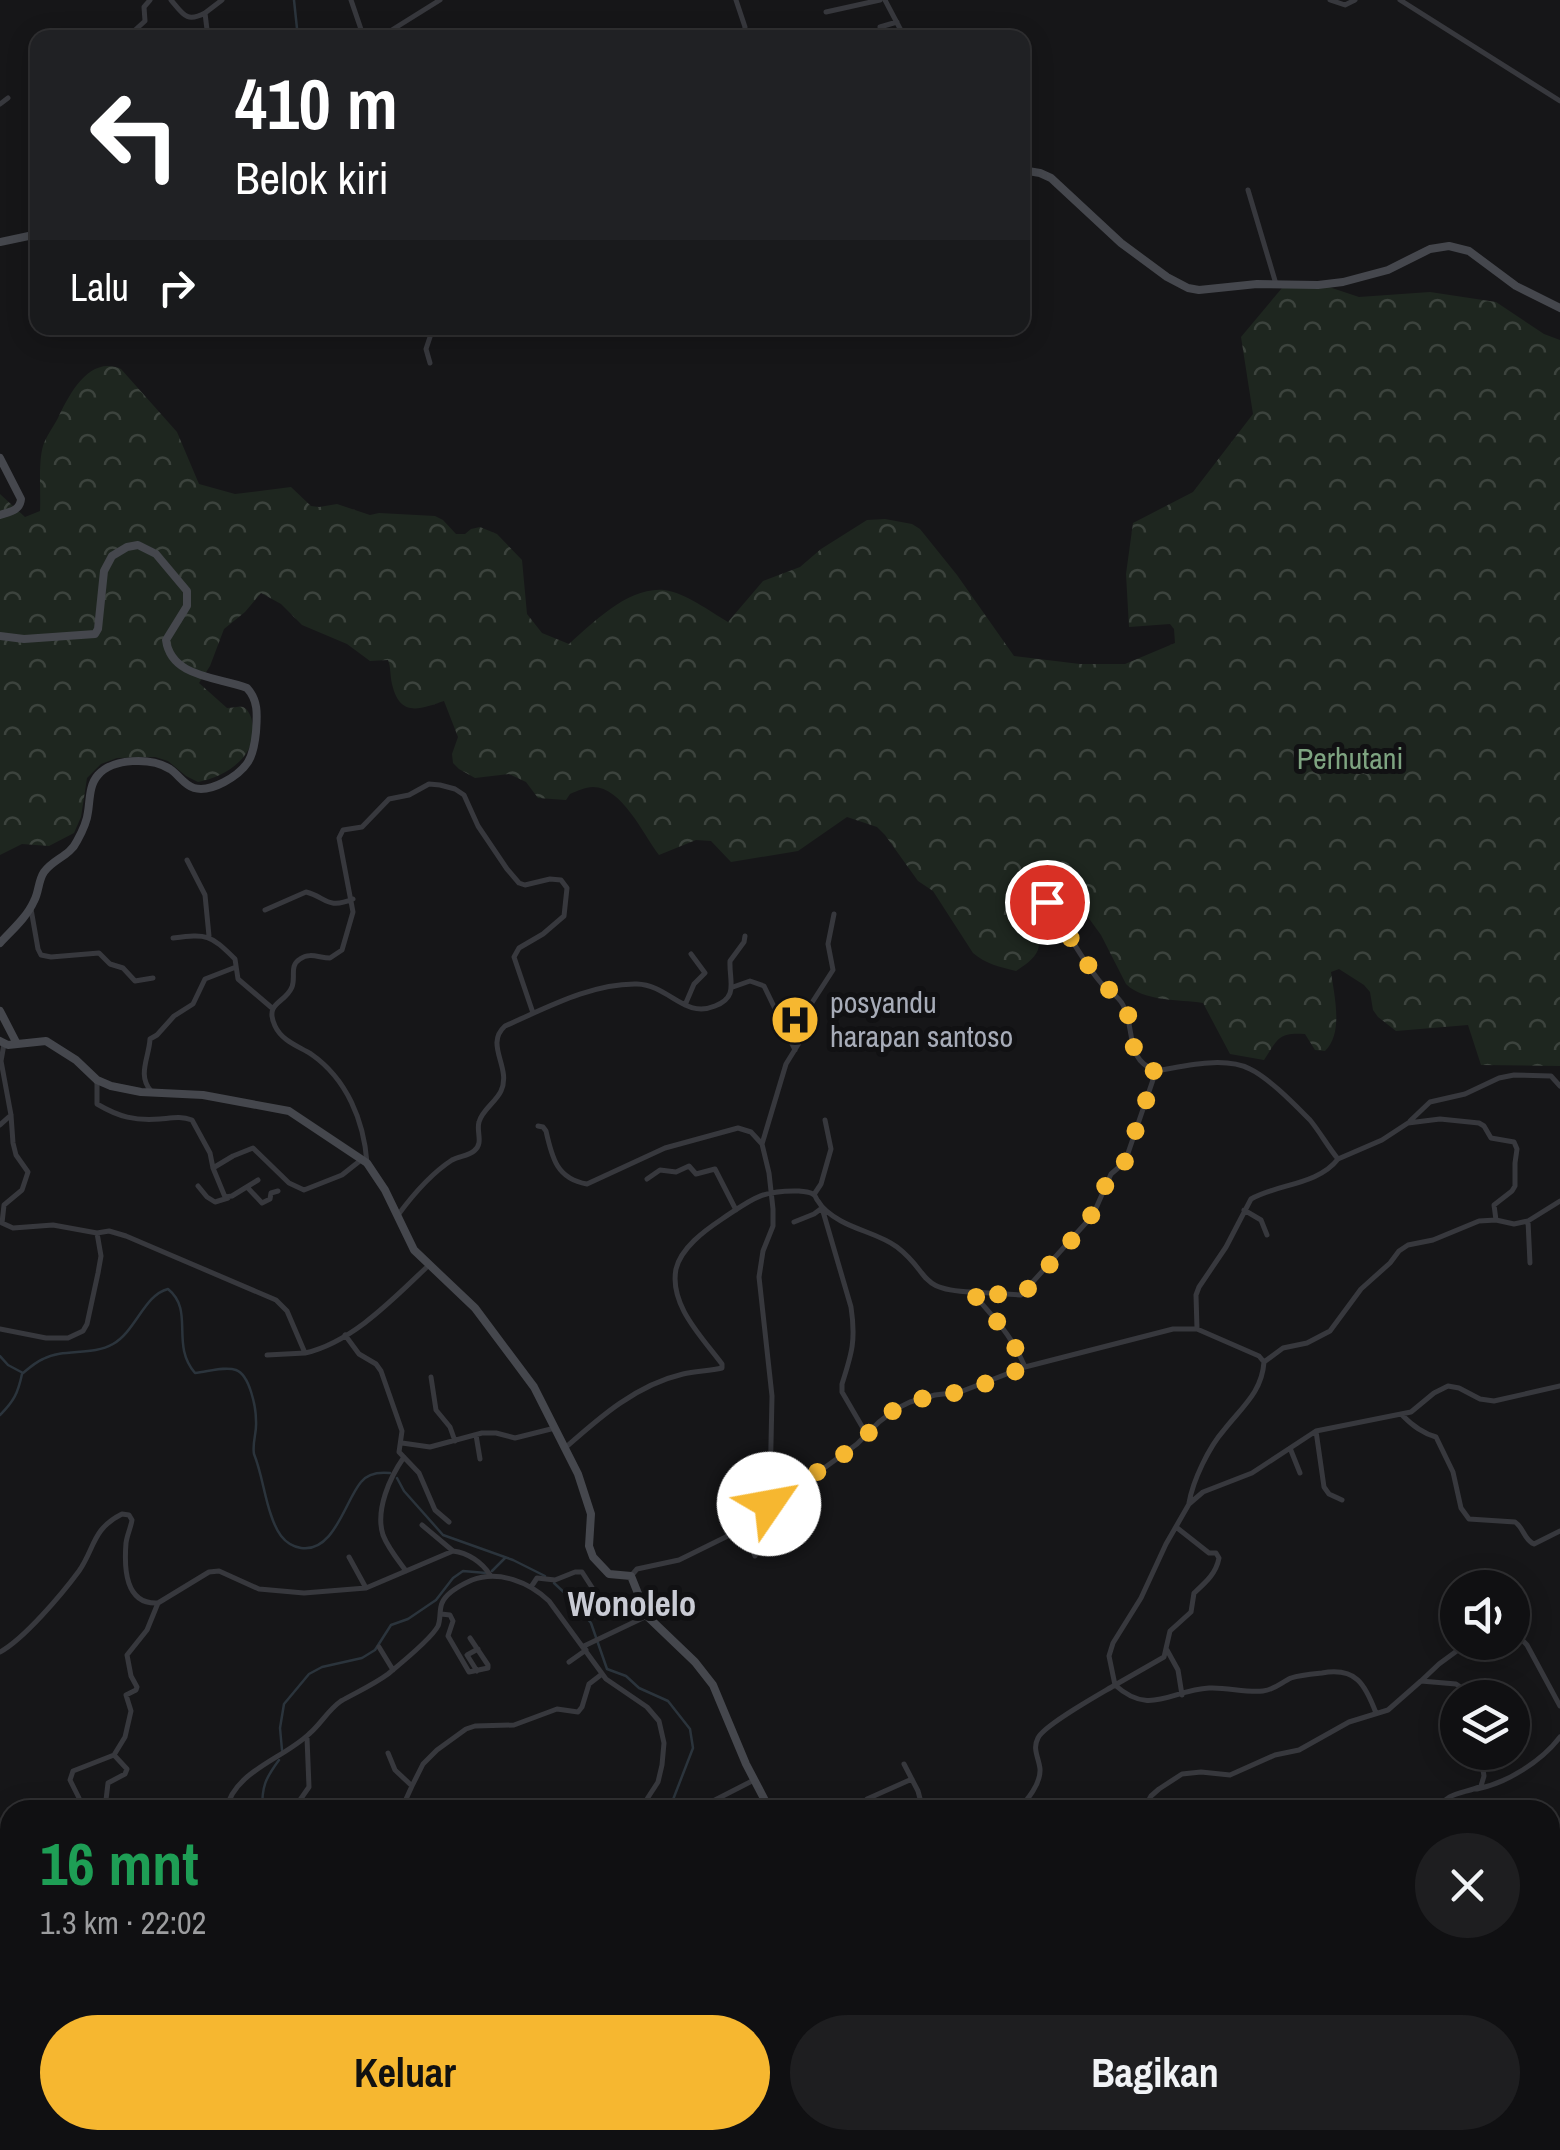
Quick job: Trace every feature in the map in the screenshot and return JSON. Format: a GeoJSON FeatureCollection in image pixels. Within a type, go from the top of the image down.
{"type":"FeatureCollection","features":[{"type":"Feature","properties":{"kind":"main road"},"geometry":{"type":"LineString","coordinates":[[1030,171],[1040,172],[1061,186],[1102,227],[1178,284],[1199,290],[1343,282],[1388,270],[1430,249],[1449,246],[1469,252],[1516,286],[1560,308]]}},
{"type":"Feature","properties":{"kind":"main road"},"geometry":{"type":"LineString","coordinates":[[0,242],[30,236]]}},
{"type":"Feature","properties":{"kind":"main road"},"geometry":{"type":"LineString","coordinates":[[0,458],[20,496],[20,506],[0,515]]}},
{"type":"Feature","properties":{"kind":"main road"},"geometry":{"type":"LineString","coordinates":[[0,636],[95,634],[104,572],[112,556],[138,545],[156,554],[186,591],[187,606],[166,640],[172,657],[205,677],[242,686],[255,701],[255,738],[250,756],[242,769],[215,786],[194,788],[168,768],[141,762],[120,762],[96,777],[80,837],[66,855],[42,874],[31,908],[0,943]]}},
{"type":"Feature","properties":{"kind":"main road"},"geometry":{"type":"LineString","coordinates":[[0,1010],[16,1042]]}},
{"type":"Feature","properties":{"kind":"main road"},"geometry":{"type":"LineString","coordinates":[[2,1042],[8,1045],[46,1041],[76,1060],[97,1080],[111,1086],[203,1095],[288,1112],[365,1161],[376,1173],[414,1250],[474,1308],[534,1386],[578,1474],[591,1514],[592,1557],[609,1574],[631,1576],[647,1616],[713,1685],[765,1800]]}},
{"type":"Feature","properties":{"kind":"street"},"geometry":{"type":"LineString","coordinates":[[135,30],[145,21],[144,7],[150,0]]}},
{"type":"Feature","properties":{"kind":"street"},"geometry":{"type":"LineString","coordinates":[[171,0],[188,18],[205,13],[222,0]]}},
{"type":"Feature","properties":{"kind":"street"},"geometry":{"type":"LineString","coordinates":[[352,0],[361,30]]}},
{"type":"Feature","properties":{"kind":"street"},"geometry":{"type":"LineString","coordinates":[[392,30],[440,0]]}},
{"type":"Feature","properties":{"kind":"street"},"geometry":{"type":"LineString","coordinates":[[736,0],[745,30]]}},
{"type":"Feature","properties":{"kind":"street"},"geometry":{"type":"LineString","coordinates":[[826,12],[882,0],[901,30]]}},
{"type":"Feature","properties":{"kind":"street"},"geometry":{"type":"LineString","coordinates":[[1330,0],[1345,5],[1355,0]]}},
{"type":"Feature","properties":{"kind":"street"},"geometry":{"type":"LineString","coordinates":[[1400,0],[1560,101]]}},
{"type":"Feature","properties":{"kind":"street"},"geometry":{"type":"LineString","coordinates":[[205,13],[207,30]]}},
{"type":"Feature","properties":{"kind":"street"},"geometry":{"type":"LineString","coordinates":[[880,27],[897,22]]}},
{"type":"Feature","properties":{"kind":"street"},"geometry":{"type":"LineString","coordinates":[[0,104],[8,98]]}},
{"type":"Feature","properties":{"kind":"street"},"geometry":{"type":"LineString","coordinates":[[1248,190],[1276,284]]}},
{"type":"Feature","properties":{"kind":"street"},"geometry":{"type":"LineString","coordinates":[[430,363],[426,350],[431,335]]}},
{"type":"Feature","properties":{"kind":"street"},"geometry":{"type":"LineString","coordinates":[[213,1168],[253,1148],[289,1183],[304,1190],[365,1161],[366,1142],[342,1084],[313,1055],[279,1033],[272,1008],[291,990],[293,968],[298,960],[311,955],[330,958],[342,950],[354,912],[339,838],[343,830],[362,827],[389,799],[409,796],[429,784],[461,792],[478,826],[519,883],[557,879],[567,888],[564,916],[519,948],[514,956],[534,1013]]}},
{"type":"Feature","properties":{"kind":"street"},"geometry":{"type":"LineString","coordinates":[[187,860],[205,895],[209,936]]}},
{"type":"Feature","properties":{"kind":"street"},"geometry":{"type":"LineString","coordinates":[[265,910],[306,892],[326,902],[352,899]]}},
{"type":"Feature","properties":{"kind":"street"},"geometry":{"type":"LineString","coordinates":[[1036,903],[1049,903],[1098,980],[1122,1000],[1130,1020],[1134,1052],[1150,1070],[1191,1064],[1229,1064],[1250,1069],[1311,1122],[1338,1159]]}},
{"type":"Feature","properties":{"kind":"street"},"geometry":{"type":"LineString","coordinates":[[31,908],[41,954],[99,954],[110,964],[123,968],[135,981],[153,978]]}},
{"type":"Feature","properties":{"kind":"street"},"geometry":{"type":"LineString","coordinates":[[767,1540],[774,1531],[767,1508],[772,1396],[758,1276],[772,1226],[772,1192],[762,1144],[786,1064],[799,1043],[802,1021],[833,970],[828,944],[834,914]]}},
{"type":"Feature","properties":{"kind":"street"},"geometry":{"type":"LineString","coordinates":[[173,938],[209,936],[234,957],[238,979],[272,1008]]}},
{"type":"Feature","properties":{"kind":"street"},"geometry":{"type":"LineString","coordinates":[[398,1215],[443,1167],[477,1148],[479,1120],[501,1090],[504,1078],[496,1036],[505,1026],[615,984],[648,985],[692,1010],[712,1008],[729,998],[733,987],[730,961],[745,936]]}},
{"type":"Feature","properties":{"kind":"street"},"geometry":{"type":"LineString","coordinates":[[685,1005],[694,984],[705,973],[691,954]]}},
{"type":"Feature","properties":{"kind":"street"},"geometry":{"type":"LineString","coordinates":[[154,1093],[143,1076],[150,1039],[193,1004],[205,978],[236,966]]}},
{"type":"Feature","properties":{"kind":"street"},"geometry":{"type":"LineString","coordinates":[[733,987],[750,981],[764,986],[795,1050]]}},
{"type":"Feature","properties":{"kind":"street"},"geometry":{"type":"LineString","coordinates":[[2,1042],[1,1060],[16,1155],[28,1172],[22,1190],[4,1205],[2,1223],[13,1228],[53,1225],[97,1233],[109,1231],[276,1300],[287,1310],[305,1353]]}},
{"type":"Feature","properties":{"kind":"street"},"geometry":{"type":"LineString","coordinates":[[822,1208],[898,1248],[930,1284],[944,1290],[1021,1295],[1088,1222],[1111,1174],[1124,1164],[1156,1072]]}},
{"type":"Feature","properties":{"kind":"street"},"geometry":{"type":"LineString","coordinates":[[1198,1329],[1198,1287],[1253,1198],[1322,1173],[1338,1159],[1382,1140],[1408,1123],[1430,1102],[1514,1075],[1547,1075],[1560,1086]]}},
{"type":"Feature","properties":{"kind":"street"},"geometry":{"type":"LineString","coordinates":[[97,1080],[96,1102],[120,1116],[192,1120],[228,1198]]}},
{"type":"Feature","properties":{"kind":"street"},"geometry":{"type":"LineString","coordinates":[[0,1125],[12,1115]]}},
{"type":"Feature","properties":{"kind":"street"},"geometry":{"type":"LineString","coordinates":[[1408,1123],[1440,1119],[1480,1123],[1491,1138],[1514,1142],[1518,1149],[1515,1186],[1494,1205],[1496,1220]]}},
{"type":"Feature","properties":{"kind":"street"},"geometry":{"type":"LineString","coordinates":[[814,1194],[821,1184],[831,1149],[825,1120]]}},
{"type":"Feature","properties":{"kind":"street"},"geometry":{"type":"LineString","coordinates":[[538,1126],[546,1131],[554,1164],[566,1177],[588,1184],[665,1148],[738,1128],[750,1132],[762,1144]]}},
{"type":"Feature","properties":{"kind":"street"},"geometry":{"type":"LineString","coordinates":[[647,1179],[660,1170],[676,1172],[689,1166],[696,1174],[715,1170],[736,1210]]}},
{"type":"Feature","properties":{"kind":"street"},"geometry":{"type":"LineString","coordinates":[[198,1186],[216,1202],[258,1180]]}},
{"type":"Feature","properties":{"kind":"street"},"geometry":{"type":"LineString","coordinates":[[247,1187],[262,1203],[278,1191]]}},
{"type":"Feature","properties":{"kind":"street"},"geometry":{"type":"LineString","coordinates":[[564,1448],[604,1414],[647,1386],[682,1374],[722,1368],[680,1303],[675,1288],[678,1260],[706,1231],[759,1194],[772,1192],[814,1194],[822,1208],[854,1324],[855,1338],[842,1392],[867,1435]]}},
{"type":"Feature","properties":{"kind":"street"},"geometry":{"type":"LineString","coordinates":[[1376,1714],[1361,1683],[1348,1672],[1340,1671],[1293,1678],[1261,1692],[1206,1688],[1140,1700],[1115,1685],[1109,1656],[1189,1504],[1194,1482],[1217,1439],[1258,1389],[1264,1362],[1283,1348],[1307,1344],[1330,1331],[1361,1289],[1402,1248],[1479,1221],[1528,1221],[1560,1201]]}},
{"type":"Feature","properties":{"kind":"street"},"geometry":{"type":"LineString","coordinates":[[794,1222],[822,1208]]}},
{"type":"Feature","properties":{"kind":"street"},"geometry":{"type":"LineString","coordinates":[[1244,1210],[1260,1220],[1267,1235]]}},
{"type":"Feature","properties":{"kind":"street"},"geometry":{"type":"LineString","coordinates":[[1528,1221],[1530,1263]]}},
{"type":"Feature","properties":{"kind":"street"},"geometry":{"type":"LineString","coordinates":[[0,1329],[46,1338],[68,1338],[83,1331],[101,1256],[97,1233]]}},
{"type":"Feature","properties":{"kind":"street"},"geometry":{"type":"LineString","coordinates":[[267,1355],[322,1349],[367,1320],[429,1266]]}},
{"type":"Feature","properties":{"kind":"street"},"geometry":{"type":"LineString","coordinates":[[972,1292],[1015,1344],[1025,1368]]}},
{"type":"Feature","properties":{"kind":"street"},"geometry":{"type":"LineString","coordinates":[[770,1490],[816,1474],[910,1402],[960,1392],[1025,1368],[1173,1329],[1198,1329],[1259,1356],[1264,1362]]}},
{"type":"Feature","properties":{"kind":"street"},"geometry":{"type":"LineString","coordinates":[[344,1336],[381,1371],[402,1432],[400,1452],[419,1472],[435,1510],[449,1522]]}},
{"type":"Feature","properties":{"kind":"street"},"geometry":{"type":"LineString","coordinates":[[431,1378],[436,1410],[450,1427],[455,1441]]}},
{"type":"Feature","properties":{"kind":"street"},"geometry":{"type":"LineString","coordinates":[[1189,1504],[1203,1492],[1252,1473],[1316,1431],[1402,1415],[1416,1410],[1448,1386],[1494,1401],[1560,1386]]}},
{"type":"Feature","properties":{"kind":"street"},"geometry":{"type":"LineString","coordinates":[[1402,1415],[1417,1430],[1436,1437],[1453,1472],[1461,1508],[1469,1519],[1515,1522],[1532,1544],[1560,1531]]}},
{"type":"Feature","properties":{"kind":"street"},"geometry":{"type":"LineString","coordinates":[[401,1443],[430,1448],[490,1433],[515,1438],[555,1428]]}},
{"type":"Feature","properties":{"kind":"street"},"geometry":{"type":"LineString","coordinates":[[1316,1431],[1324,1487],[1342,1500]]}},
{"type":"Feature","properties":{"kind":"street"},"geometry":{"type":"LineString","coordinates":[[476,1436],[480,1458]]}},
{"type":"Feature","properties":{"kind":"street"},"geometry":{"type":"LineString","coordinates":[[1290,1448],[1300,1473]]}},
{"type":"Feature","properties":{"kind":"street"},"geometry":{"type":"LineString","coordinates":[[404,1456],[389,1482],[381,1523],[387,1544],[406,1571]]}},
{"type":"Feature","properties":{"kind":"street"},"geometry":{"type":"LineString","coordinates":[[631,1576],[645,1566],[678,1560],[744,1528],[767,1508]]}},
{"type":"Feature","properties":{"kind":"street"},"geometry":{"type":"LineString","coordinates":[[0,1652],[11,1646],[70,1582],[82,1568],[96,1536],[118,1515],[126,1514],[132,1520],[126,1540],[126,1562],[134,1596],[141,1602],[158,1604]]}},
{"type":"Feature","properties":{"kind":"street"},"geometry":{"type":"LineString","coordinates":[[422,1525],[490,1574]]}},
{"type":"Feature","properties":{"kind":"street"},"geometry":{"type":"LineString","coordinates":[[1025,1800],[1039,1778],[1035,1749],[1041,1733],[1088,1700],[1161,1660],[1170,1631],[1191,1612],[1194,1593],[1209,1580],[1220,1558],[1176,1527]]}},
{"type":"Feature","properties":{"kind":"street"},"geometry":{"type":"LineString","coordinates":[[744,1528],[755,1556]]}},
{"type":"Feature","properties":{"kind":"street"},"geometry":{"type":"LineString","coordinates":[[78,1800],[70,1780],[73,1771],[114,1756],[125,1737],[131,1711],[126,1695],[137,1686],[127,1655],[147,1630],[158,1604],[208,1572],[219,1571],[260,1590],[304,1594],[366,1588],[453,1551]]}},
{"type":"Feature","properties":{"kind":"street"},"geometry":{"type":"LineString","coordinates":[[350,1557],[366,1588]]}},
{"type":"Feature","properties":{"kind":"street"},"geometry":{"type":"LineString","coordinates":[[531,1587],[537,1578],[555,1580],[582,1572],[605,1617]]}},
{"type":"Feature","properties":{"kind":"street"},"geometry":{"type":"LineString","coordinates":[[230,1800],[233,1790],[307,1736],[335,1706],[393,1670],[432,1634],[446,1597],[467,1582],[490,1574],[522,1582],[550,1601],[612,1685],[654,1714],[664,1742],[658,1782],[647,1800]]}},
{"type":"Feature","properties":{"kind":"street"},"geometry":{"type":"LineString","coordinates":[[441,1614],[453,1621],[448,1636],[469,1672],[488,1668],[470,1638]]}},
{"type":"Feature","properties":{"kind":"street"},"geometry":{"type":"LineString","coordinates":[[569,1662],[594,1642],[647,1616]]}},
{"type":"Feature","properties":{"kind":"street"},"geometry":{"type":"LineString","coordinates":[[379,1648],[393,1670]]}},
{"type":"Feature","properties":{"kind":"street"},"geometry":{"type":"LineString","coordinates":[[477,1672],[467,1655],[478,1649]]}},
{"type":"Feature","properties":{"kind":"street"},"geometry":{"type":"LineString","coordinates":[[1167,1650],[1178,1670],[1182,1694]]}},
{"type":"Feature","properties":{"kind":"street"},"geometry":{"type":"LineString","coordinates":[[1530,1651],[1560,1706]]}},
{"type":"Feature","properties":{"kind":"street"},"geometry":{"type":"LineString","coordinates":[[1149,1800],[1159,1788],[1182,1774],[1230,1774],[1275,1755],[1299,1750],[1349,1722],[1388,1710],[1444,1660]]}},
{"type":"Feature","properties":{"kind":"street"},"geometry":{"type":"LineString","coordinates":[[406,1800],[423,1764],[455,1736],[475,1726],[514,1725],[557,1709],[578,1712],[589,1684],[602,1674]]}},
{"type":"Feature","properties":{"kind":"street"},"geometry":{"type":"LineString","coordinates":[[1421,1681],[1440,1682]]}},
{"type":"Feature","properties":{"kind":"street"},"geometry":{"type":"LineString","coordinates":[[300,1800],[309,1787],[307,1736]]}},
{"type":"Feature","properties":{"kind":"street"},"geometry":{"type":"LineString","coordinates":[[1444,1800],[1504,1781],[1552,1748],[1560,1736]]}},
{"type":"Feature","properties":{"kind":"street"},"geometry":{"type":"LineString","coordinates":[[388,1754],[395,1770],[412,1786]]}},
{"type":"Feature","properties":{"kind":"street"},"geometry":{"type":"LineString","coordinates":[[106,1800],[108,1783],[127,1769],[114,1756]]}},
{"type":"Feature","properties":{"kind":"street"},"geometry":{"type":"LineString","coordinates":[[904,1764],[920,1800]]}},
{"type":"Feature","properties":{"kind":"street"},"geometry":{"type":"LineString","coordinates":[[1477,1788],[1483,1782],[1483,1770]]}},
{"type":"Feature","properties":{"kind":"street"},"geometry":{"type":"LineString","coordinates":[[866,1800],[912,1779]]}},
{"type":"Feature","properties":{"kind":"street"},"geometry":{"type":"LineString","coordinates":[[716,1800],[754,1780]]}},
{"type":"Feature","properties":{"kind":"green space","name":"Perhutani"},"geometry":{"type":"Polygon","coordinates":[[[1329,287],[1359,297],[1430,292],[1496,302],[1544,334],[1560,340],[1560,1066],[1481,1065],[1468,1025],[1396,1031],[1373,1010],[1370,992],[1364,985],[1339,969],[1331,972],[1336,1024],[1325,1051],[1315,1050],[1305,1034],[1289,1034],[1280,1038],[1264,1060],[1230,1054],[1203,1003],[1152,997],[1126,984],[1101,935],[1069,891],[1042,889],[1023,906],[1038,940],[1036,954],[1016,971],[999,966],[973,953],[933,891],[918,881],[877,827],[847,817],[798,851],[731,862],[711,841],[696,840],[659,855],[622,803],[604,789],[584,788],[566,800],[538,798],[526,782],[509,774],[475,778],[459,769],[452,754],[458,737],[444,701],[419,708],[406,706],[396,695],[388,660],[370,661],[347,644],[302,625],[281,604],[261,593],[224,629],[199,683],[227,708],[243,707],[250,715],[251,744],[239,762],[220,775],[198,782],[168,761],[155,757],[117,758],[101,764],[87,778],[81,817],[74,833],[49,846],[22,844],[0,855],[0,494],[25,517],[40,511],[44,443],[74,389],[99,368],[121,369],[177,432],[199,484],[235,494],[291,487],[311,506],[337,504],[370,515],[435,516],[456,534],[480,527],[497,534],[522,560],[527,614],[542,633],[569,644],[612,608],[651,591],[681,595],[728,622],[763,581],[800,567],[867,520],[885,519],[920,529],[1014,656],[1080,664],[1125,664],[1175,643],[1170,624],[1129,627],[1126,574],[1133,523],[1193,492],[1253,414],[1241,337],[1282,288],[1329,287]]]}},
{"type":"Feature","properties":{"kind":"waterway"},"geometry":{"type":"LineString","coordinates":[[294,0],[297,30]]}},
{"type":"Feature","properties":{"kind":"waterway"},"geometry":{"type":"LineString","coordinates":[[0,1356],[23,1373],[51,1356],[105,1348],[128,1331],[153,1298],[168,1289],[180,1307],[184,1351],[195,1373],[232,1369],[241,1373],[248,1385],[256,1415],[254,1454],[273,1521],[285,1540],[301,1548],[322,1542],[364,1479],[390,1473]]}},
{"type":"Feature","properties":{"kind":"waterway"},"geometry":{"type":"LineString","coordinates":[[0,1415],[15,1396],[22,1374]]}},
{"type":"Feature","properties":{"kind":"waterway"},"geometry":{"type":"LineString","coordinates":[[397,1478],[443,1535],[545,1576]]}},
{"type":"Feature","properties":{"kind":"waterway"},"geometry":{"type":"LineString","coordinates":[[492,1571],[505,1558]]}},
{"type":"Feature","properties":{"kind":"waterway"},"geometry":{"type":"LineString","coordinates":[[282,1750],[284,1704],[309,1674],[362,1658],[375,1650],[391,1625],[408,1619],[436,1600],[463,1571],[486,1573]]}},
{"type":"Feature","properties":{"kind":"waterway"},"geometry":{"type":"LineString","coordinates":[[554,1583],[591,1623],[607,1669],[668,1701],[690,1729],[693,1748],[673,1800]]}},
{"type":"Feature","properties":{"kind":"waterway"},"geometry":{"type":"LineString","coordinates":[[263,1800],[265,1783],[279,1760]]}},
{"type":"Feature","properties":{"kind":"place","name":"posyandu harapan santoso"},"geometry":{"type":"Point","coordinates":[795,1020]}},
{"type":"Feature","properties":{"kind":"district","name":"Wonolelo"},"geometry":{"type":"Point","coordinates":[632,1604]}},
{"type":"Feature","properties":{"kind":"route"},"geometry":{"type":"LineString","coordinates":[[769,1504],[770,1490],[816,1474],[896,1409],[922,1398],[960,1392],[1025,1368],[1015,1344],[972,1292],[1017,1296],[1025,1292],[1088,1222],[1111,1174],[1124,1164],[1156,1072],[1134,1052],[1130,1020],[1122,1000],[1098,980],[1047,902]]}}]}
